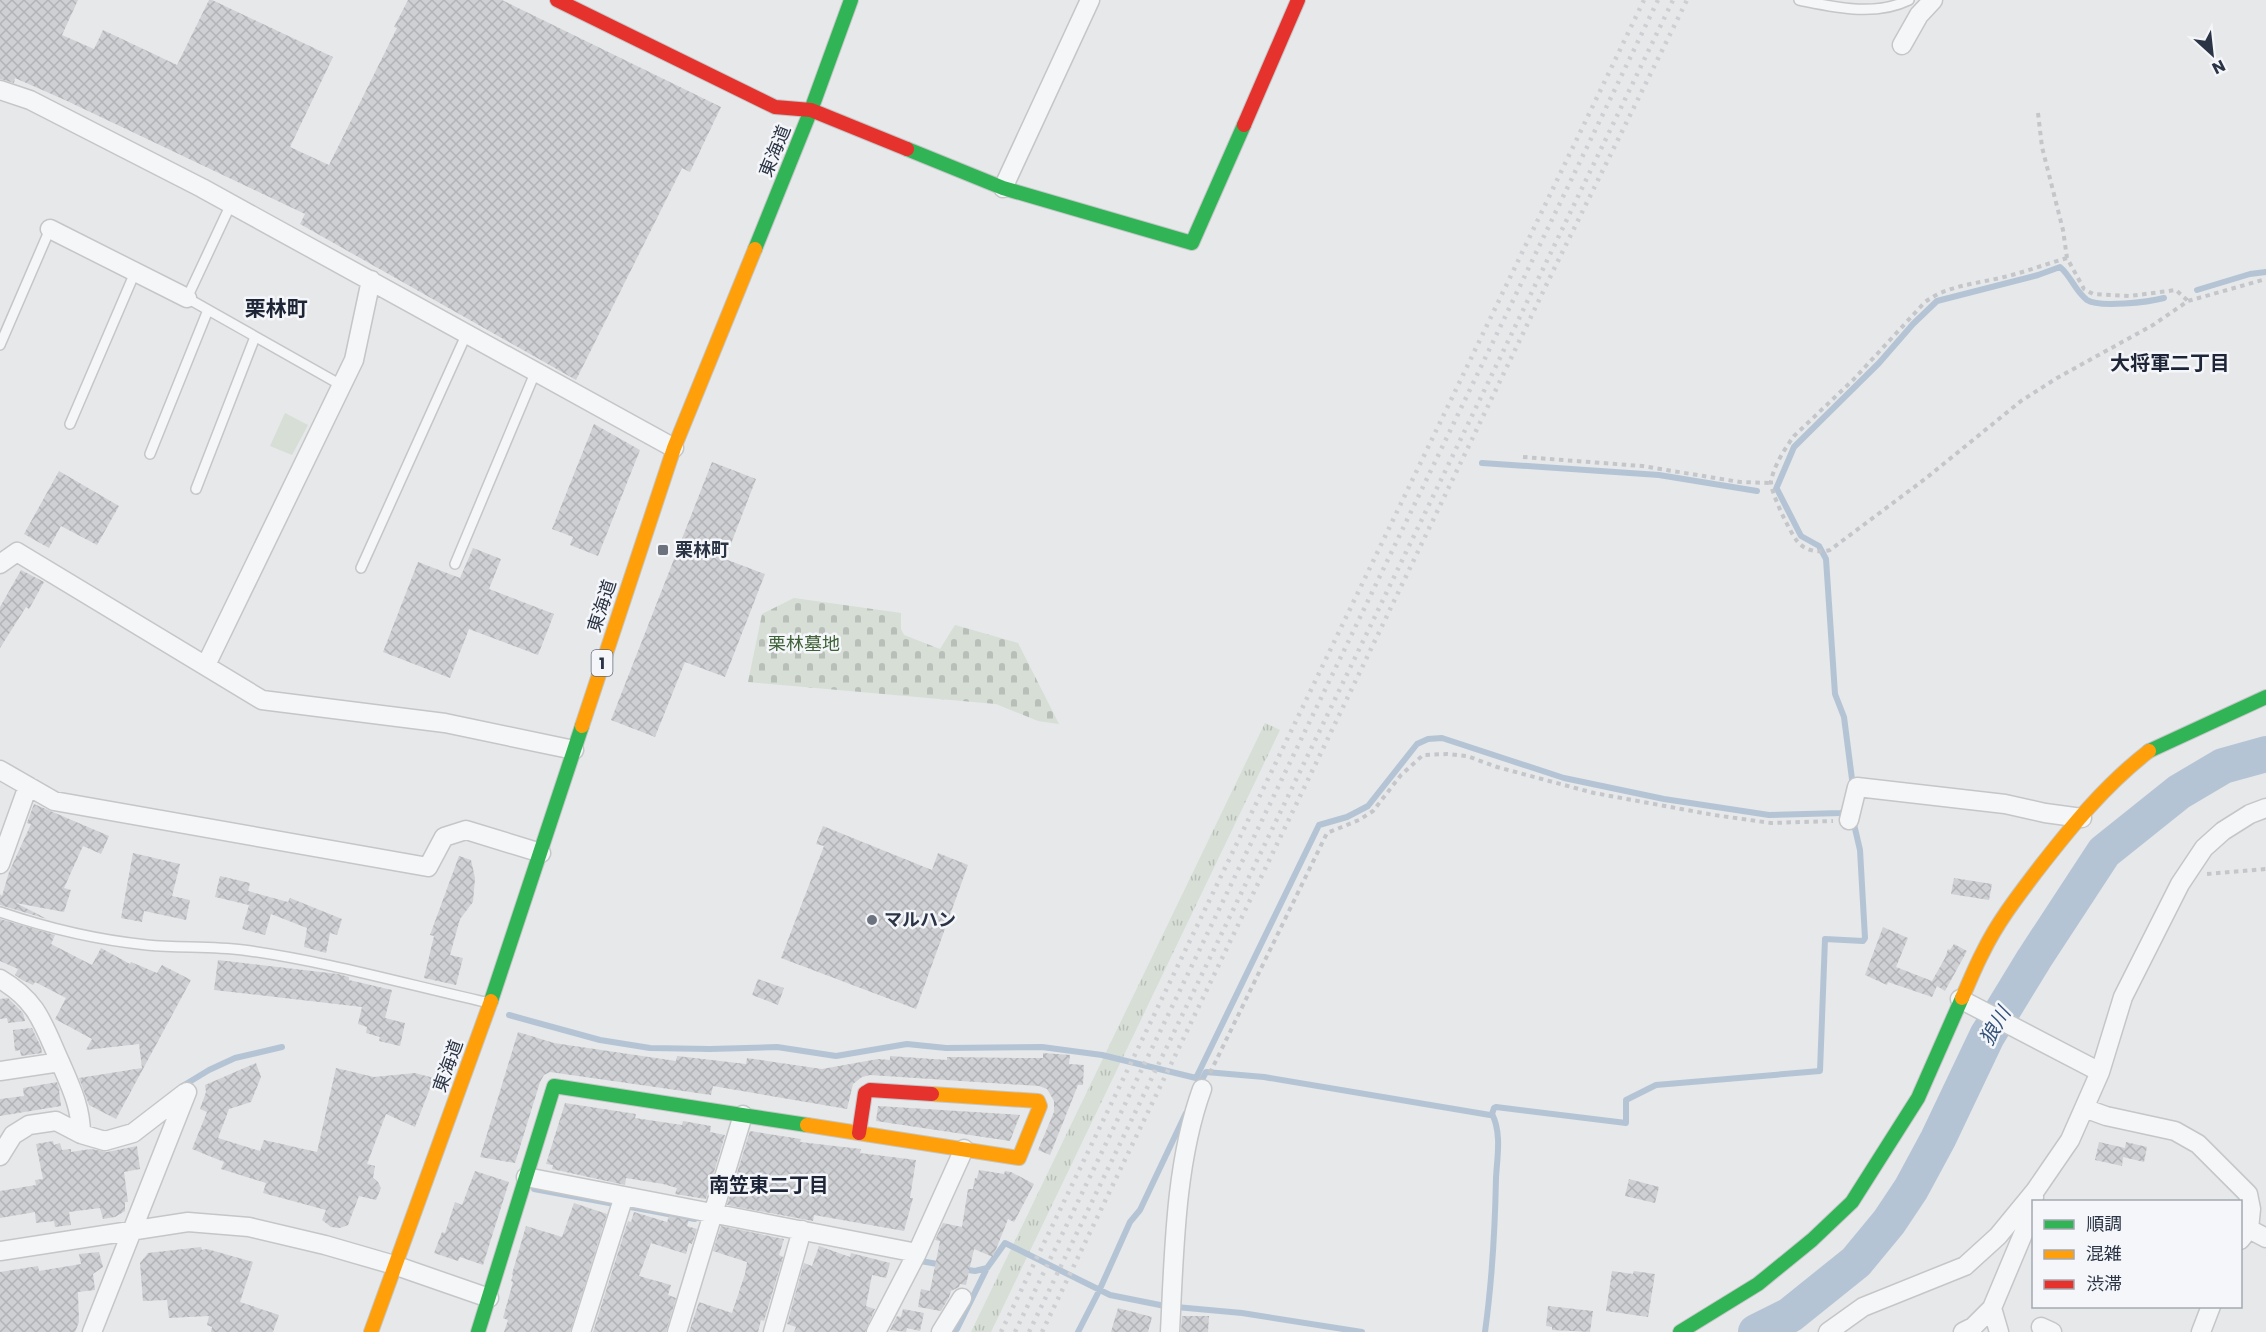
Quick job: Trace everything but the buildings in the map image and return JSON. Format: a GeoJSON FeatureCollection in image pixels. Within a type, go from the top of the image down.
{"type":"FeatureCollection","features":[{"type":"Feature","properties":{"kind":"main road"},"geometry":{"type":"LineString","coordinates":[[557,0],[775,107],[811,110],[1003,188],[1192,243],[1298,0]]}},
{"type":"Feature","properties":{"kind":"main road","name":"東海道"},"geometry":{"type":"LineString","coordinates":[[370,1332],[490,1003],[674,448],[811,110],[851,0]]}},
{"type":"Feature","properties":{"kind":"main road"},"geometry":{"type":"LineString","coordinates":[[1680,1332],[1758,1284],[1812,1240],[1852,1202],[1918,1098],[1983,951],[2012,904],[2050,855],[2123,771],[2149,751],[2266,697]]}},
{"type":"Feature","properties":{"kind":"main road"},"geometry":{"type":"LineString","coordinates":[[482,1329],[489,1298],[554,1086],[1019,1158],[1040,1106],[1038,1101],[870,1090],[865,1093],[859,1133]]}},
{"type":"Feature","properties":{"kind":"street"},"geometry":{"type":"LineString","coordinates":[[1003,188],[1089,0]]}},
{"type":"Feature","properties":{"kind":"street"},"geometry":{"type":"LineString","coordinates":[[1902,45],[1919,15],[1933,0]]}},
{"type":"Feature","properties":{"kind":"street"},"geometry":{"type":"LineString","coordinates":[[0,90],[30,100],[231,204],[674,448]]}},
{"type":"Feature","properties":{"kind":"street"},"geometry":{"type":"LineString","coordinates":[[50,229],[186,297]]}},
{"type":"Feature","properties":{"kind":"street"},"geometry":{"type":"LineString","coordinates":[[206,665],[354,360],[372,280]]}},
{"type":"Feature","properties":{"kind":"street"},"geometry":{"type":"LineString","coordinates":[[0,564],[17,552],[262,700],[445,723],[574,750]]}},
{"type":"Feature","properties":{"kind":"street"},"geometry":{"type":"LineString","coordinates":[[0,770],[54,801],[428,867],[444,837],[466,830],[541,853]]}},
{"type":"Feature","properties":{"kind":"street"},"geometry":{"type":"LineString","coordinates":[[0,864],[28,786]]}},
{"type":"Feature","properties":{"kind":"street"},"geometry":{"type":"LineString","coordinates":[[1848,820],[1857,787],[2005,804],[2082,818]]}},
{"type":"Feature","properties":{"kind":"street"},"geometry":{"type":"LineString","coordinates":[[1828,1332],[1863,1307],[1965,1266],[1998,1236],[2035,1191],[2070,1140],[2100,1072],[2123,997],[2180,884],[2204,848],[2223,831],[2250,814],[2266,808]]}},
{"type":"Feature","properties":{"kind":"street"},"geometry":{"type":"LineString","coordinates":[[0,979],[21,992],[41,1017],[73,1089],[81,1118],[81,1134]]}},
{"type":"Feature","properties":{"kind":"street"},"geometry":{"type":"LineString","coordinates":[[1960,999],[2032,1039],[2100,1072]]}},
{"type":"Feature","properties":{"kind":"street"},"geometry":{"type":"LineString","coordinates":[[0,1071],[60,1062]]}},
{"type":"Feature","properties":{"kind":"street"},"geometry":{"type":"LineString","coordinates":[[1170,1332],[1176,1221],[1191,1119],[1202,1089]]}},
{"type":"Feature","properties":{"kind":"street"},"geometry":{"type":"LineString","coordinates":[[0,1156],[13,1135],[28,1125],[56,1121],[81,1134],[105,1141],[133,1133],[187,1092],[92,1332]]}},
{"type":"Feature","properties":{"kind":"street"},"geometry":{"type":"LineString","coordinates":[[2084,1108],[2106,1116],[2175,1131],[2198,1144],[2248,1194],[2252,1209],[2245,1234],[2266,1238]]}},
{"type":"Feature","properties":{"kind":"street"},"geometry":{"type":"LineString","coordinates":[[677,1332],[743,1115]]}},
{"type":"Feature","properties":{"kind":"street"},"geometry":{"type":"LineString","coordinates":[[876,1332],[917,1252],[964,1149]]}},
{"type":"Feature","properties":{"kind":"street"},"geometry":{"type":"LineString","coordinates":[[526,1177],[917,1252]]}},
{"type":"Feature","properties":{"kind":"street"},"geometry":{"type":"LineString","coordinates":[[2033,1200],[2035,1191]]}},
{"type":"Feature","properties":{"kind":"street"},"geometry":{"type":"LineString","coordinates":[[581,1332],[624,1196]]}},
{"type":"Feature","properties":{"kind":"street"},"geometry":{"type":"LineString","coordinates":[[1963,1332],[1973,1327],[1992,1308],[2026,1227],[2032,1203]]}},
{"type":"Feature","properties":{"kind":"street"},"geometry":{"type":"LineString","coordinates":[[0,1251],[188,1222],[249,1227],[325,1245],[394,1265],[489,1298]]}},
{"type":"Feature","properties":{"kind":"street"},"geometry":{"type":"LineString","coordinates":[[773,1332],[802,1230]]}},
{"type":"Feature","properties":{"kind":"street"},"geometry":{"type":"LineString","coordinates":[[941,1332],[962,1298]]}},
{"type":"Feature","properties":{"kind":"street"},"geometry":{"type":"LineString","coordinates":[[1992,1308],[1999,1332]]}},
{"type":"Feature","properties":{"kind":"street"},"geometry":{"type":"LineString","coordinates":[[2201,1332],[2210,1308]]}},
{"type":"Feature","properties":{"kind":"lane"},"geometry":{"type":"LineString","coordinates":[[1799,0],[1834,8],[1862,10],[1900,4],[1908,0]]}},
{"type":"Feature","properties":{"kind":"lane"},"geometry":{"type":"LineString","coordinates":[[231,204],[186,297],[341,385]]}},
{"type":"Feature","properties":{"kind":"lane"},"geometry":{"type":"LineString","coordinates":[[0,345],[50,229]]}},
{"type":"Feature","properties":{"kind":"lane"},"geometry":{"type":"LineString","coordinates":[[70,424],[136,270]]}},
{"type":"Feature","properties":{"kind":"lane"},"geometry":{"type":"LineString","coordinates":[[150,454],[208,310]]}},
{"type":"Feature","properties":{"kind":"lane"},"geometry":{"type":"LineString","coordinates":[[361,568],[467,333]]}},
{"type":"Feature","properties":{"kind":"lane"},"geometry":{"type":"LineString","coordinates":[[196,489],[255,337]]}},
{"type":"Feature","properties":{"kind":"lane"},"geometry":{"type":"LineString","coordinates":[[454,564],[535,373]]}},
{"type":"Feature","properties":{"kind":"lane"},"geometry":{"type":"LineString","coordinates":[[0,912],[33,923],[80,934],[146,945],[241,950],[294,958],[490,1003]]}},
{"type":"Feature","properties":{"kind":"path"},"geometry":{"type":"LineString","coordinates":[[2038,114],[2067,258],[2084,289],[2093,294],[2130,296],[2176,290],[2188,301]]}},
{"type":"Feature","properties":{"kind":"path"},"geometry":{"type":"LineString","coordinates":[[2067,258],[2004,277],[1950,288],[1935,294],[1854,379],[1794,435],[1787,445],[1771,483],[1774,495],[1797,541],[1810,550],[1821,552],[1830,550],[1925,480],[2021,401],[2057,378],[2153,325],[2188,301],[2266,279]]}},
{"type":"Feature","properties":{"kind":"path"},"geometry":{"type":"LineString","coordinates":[[1522,457],[1642,466],[1740,482],[1771,483]]}},
{"type":"Feature","properties":{"kind":"path"},"geometry":{"type":"LineString","coordinates":[[1202,1089],[1327,832],[1359,820],[1373,811],[1401,775],[1423,755],[1467,756],[1497,767],[1594,793],[1714,815],[1771,823],[1848,820]]}},
{"type":"Feature","properties":{"kind":"path"},"geometry":{"type":"LineString","coordinates":[[2187,873],[2229,873],[2266,869]]}},
{"type":"Feature","properties":{"kind":"green space"},"geometry":{"type":"Polygon","coordinates":[[[285,413],[308,425],[292,455],[270,446],[285,413]]]}},
{"type":"Feature","properties":{"kind":"green space","name":"栗林墓地"},"geometry":{"type":"Polygon","coordinates":[[[794,598],[901,613],[901,629],[904,635],[940,649],[955,625],[1018,643],[1059,724],[1038,721],[996,704],[748,682],[762,614],[794,598]]]}},
{"type":"Feature","properties":{"kind":"green space"},"geometry":{"type":"Polygon","coordinates":[[[1265,723],[1280,730],[991,1332],[971,1332],[1265,723]]]}},
{"type":"Feature","properties":{"kind":"waterway"},"geometry":{"type":"LineString","coordinates":[[1776,489],[1794,447],[1879,363],[1913,324],[1937,301],[2038,275],[2060,267],[2083,296],[2093,302],[2124,304],[2164,298]]}},
{"type":"Feature","properties":{"kind":"waterway"},"geometry":{"type":"LineString","coordinates":[[2197,290],[2250,274],[2266,272]]}},
{"type":"Feature","properties":{"kind":"waterway"},"geometry":{"type":"LineString","coordinates":[[1482,463],[1659,475],[1757,491]]}},
{"type":"Feature","properties":{"kind":"waterway"},"geometry":{"type":"LineString","coordinates":[[1777,489],[1801,536],[1819,546],[1826,559],[1835,694],[1844,717],[1853,787]]}},
{"type":"Feature","properties":{"kind":"waterway"},"geometry":{"type":"LineString","coordinates":[[509,1015],[600,1040],[650,1048],[777,1047],[836,1056],[907,1044],[946,1048],[1042,1047],[1102,1055],[1196,1078],[1319,825],[1347,817],[1368,806],[1417,744],[1428,739],[1442,738],[1564,778],[1664,799],[1769,815],[1841,813],[1847,810]]}},
{"type":"Feature","properties":{"kind":"waterway","name":"狼川"},"geometry":{"type":"LineString","coordinates":[[1756,1332],[1790,1315],[1856,1262],[1889,1222],[1911,1189],[1938,1139],[1987,1036],[2104,852],[2179,792],[2223,766],[2266,754]]}},
{"type":"Feature","properties":{"kind":"waterway"},"geometry":{"type":"LineString","coordinates":[[1198,1087],[1206,1072],[1264,1077],[1490,1115],[1496,1107],[1626,1123],[1626,1100],[1656,1085],[1820,1071],[1825,939],[1863,941],[1865,938],[1860,850],[1853,820]]}},
{"type":"Feature","properties":{"kind":"waterway"},"geometry":{"type":"LineString","coordinates":[[181,1087],[235,1058],[282,1047]]}},
{"type":"Feature","properties":{"kind":"waterway"},"geometry":{"type":"LineString","coordinates":[[1078,1332],[1130,1222],[1140,1210],[1186,1113]]}},
{"type":"Feature","properties":{"kind":"waterway"},"geometry":{"type":"LineString","coordinates":[[1485,1332],[1493,1255],[1498,1146],[1497,1129],[1492,1114]]}},
{"type":"Feature","properties":{"kind":"waterway"},"geometry":{"type":"LineString","coordinates":[[534,1189],[695,1219]]}},
{"type":"Feature","properties":{"kind":"waterway"},"geometry":{"type":"LineString","coordinates":[[953,1332],[957,1329],[987,1268],[1005,1243],[1110,1295],[1165,1306],[1242,1313],[1362,1332]]}},
{"type":"Feature","properties":{"kind":"waterway"},"geometry":{"type":"LineString","coordinates":[[915,1260],[943,1265]]}},
{"type":"Feature","properties":{"kind":"waterway"},"geometry":{"type":"LineString","coordinates":[[962,1269],[975,1271],[987,1268]]}},
{"type":"Feature","properties":{"kind":"railway"},"geometry":{"type":"LineString","coordinates":[[1001,1332],[1644,0]]}},
{"type":"Feature","properties":{"kind":"railway"},"geometry":{"type":"LineString","coordinates":[[1015,1332],[1658,0]]}},
{"type":"Feature","properties":{"kind":"railway"},"geometry":{"type":"LineString","coordinates":[[1029,1332],[1673,0]]}},
{"type":"Feature","properties":{"kind":"railway"},"geometry":{"type":"LineString","coordinates":[[1042,1332],[1554,269],[1687,0]]}},
{"type":"Feature","properties":{"kind":"traffic: fast"},"geometry":{"type":"LineString","coordinates":[[755,249],[811,110],[851,0]]}},
{"type":"Feature","properties":{"kind":"traffic: fast"},"geometry":{"type":"LineString","coordinates":[[907,149],[1003,188],[1192,243],[1244,125]]}},
{"type":"Feature","properties":{"kind":"traffic: fast"},"geometry":{"type":"LineString","coordinates":[[2149,751],[2266,697]]}},
{"type":"Feature","properties":{"kind":"traffic: fast"},"geometry":{"type":"LineString","coordinates":[[491,1001],[582,726]]}},
{"type":"Feature","properties":{"kind":"traffic: fast"},"geometry":{"type":"LineString","coordinates":[[1680,1332],[1758,1284],[1812,1240],[1852,1202],[1918,1098],[1962,998]]}},
{"type":"Feature","properties":{"kind":"traffic: fast"},"geometry":{"type":"LineString","coordinates":[[478,1332],[554,1086],[807,1125]]}},
{"type":"Feature","properties":{"kind":"traffic: slow"},"geometry":{"type":"LineString","coordinates":[[582,726],[674,448],[755,249]]}},
{"type":"Feature","properties":{"kind":"traffic: slow"},"geometry":{"type":"LineString","coordinates":[[1962,998],[1995,931],[2029,881],[2089,808],[2149,751]]}},
{"type":"Feature","properties":{"kind":"traffic: slow"},"geometry":{"type":"LineString","coordinates":[[371,1332],[491,1001]]}},
{"type":"Feature","properties":{"kind":"traffic: slow"},"geometry":{"type":"LineString","coordinates":[[807,1125],[1019,1158],[1040,1106],[1038,1101],[932,1094]]}},
{"type":"Feature","properties":{"kind":"traffic: jam"},"geometry":{"type":"LineString","coordinates":[[557,0],[775,107],[811,110],[907,149]]}},
{"type":"Feature","properties":{"kind":"traffic: jam"},"geometry":{"type":"LineString","coordinates":[[1244,125],[1298,0]]}},
{"type":"Feature","properties":{"kind":"traffic: jam"},"geometry":{"type":"LineString","coordinates":[[859,1133],[865,1093],[870,1090],[932,1094]]}},
{"type":"Feature","properties":{"kind":"place","name":"栗林町"},"geometry":{"type":"Point","coordinates":[663,550]}},
{"type":"Feature","properties":{"kind":"place","name":"マルハン"},"geometry":{"type":"Point","coordinates":[872,920]}},
{"type":"Feature","properties":{"kind":"district","name":"栗林町"},"geometry":{"type":"Point","coordinates":[276,309]}},
{"type":"Feature","properties":{"kind":"district","name":"大将軍二丁目"},"geometry":{"type":"Point","coordinates":[2170,363]}},
{"type":"Feature","properties":{"kind":"district","name":"南笠東二丁目"},"geometry":{"type":"Point","coordinates":[769,1185]}}]}
